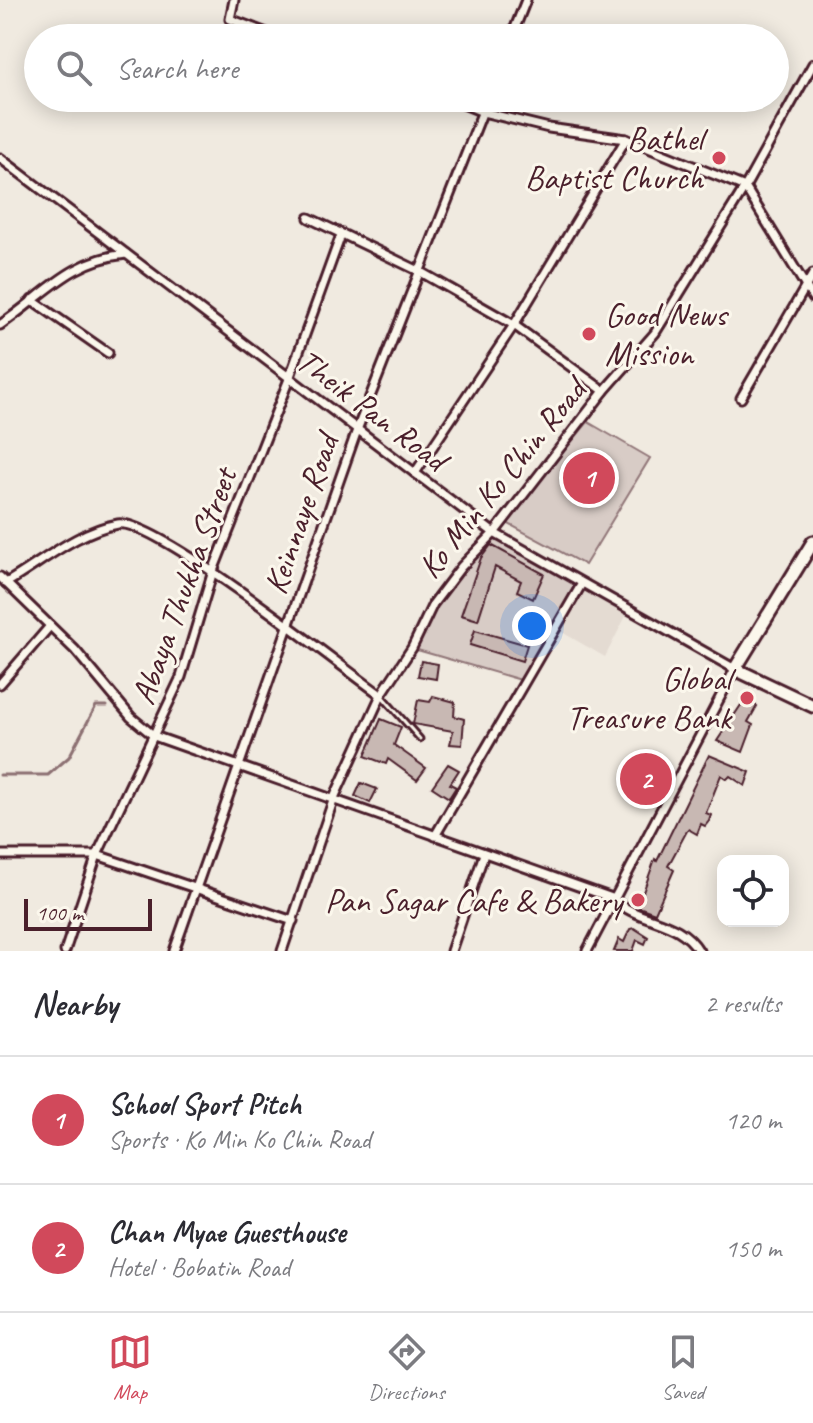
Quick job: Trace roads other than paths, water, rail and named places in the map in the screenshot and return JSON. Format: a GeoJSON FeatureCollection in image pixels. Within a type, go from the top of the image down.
{"type":"FeatureCollection","features":[{"type":"Feature","properties":{"kind":"highway"},"geometry":{"type":"LineString","coordinates":[[813,542],[735,669],[813,706]]}},
{"type":"Feature","properties":{"kind":"street"},"geometry":{"type":"LineString","coordinates":[[234,0],[230,19],[243,24]]}},
{"type":"Feature","properties":{"kind":"street"},"geometry":{"type":"LineString","coordinates":[[517,24],[526,0]]}},
{"type":"Feature","properties":{"kind":"street","name":"Ko Min Ko Chin Road"},"geometry":{"type":"LineString","coordinates":[[789,107],[813,64]]}},
{"type":"Feature","properties":{"kind":"street"},"geometry":{"type":"LineString","coordinates":[[483,112],[549,128],[626,139],[745,187],[813,298]]}},
{"type":"Feature","properties":{"kind":"street","name":"Keinnaye Road"},"geometry":{"type":"LineString","coordinates":[[174,951],[357,430],[483,112]]}},
{"type":"Feature","properties":{"kind":"street","name":"Ko Min Ko Chin Road"},"geometry":{"type":"LineString","coordinates":[[282,951],[334,798],[381,695],[412,648],[433,604],[461,567],[494,533],[604,391],[655,333],[745,187],[786,112]]}},
{"type":"Feature","properties":{"kind":"street"},"geometry":{"type":"LineString","coordinates":[[415,473],[514,325],[626,139]]}},
{"type":"Feature","properties":{"kind":"street","name":"Theik Pan Road"},"geometry":{"type":"LineString","coordinates":[[0,158],[494,533],[581,585],[735,669]]}},
{"type":"Feature","properties":{"kind":"street"},"geometry":{"type":"LineString","coordinates":[[309,218],[419,271],[514,325],[604,391]]}},
{"type":"Feature","properties":{"kind":"street","name":"Abaya Thukha Street"},"geometry":{"type":"LineString","coordinates":[[65,951],[97,855],[181,677],[213,571],[289,379],[341,235]]}},
{"type":"Feature","properties":{"kind":"street"},"geometry":{"type":"LineString","coordinates":[[0,325],[85,263],[103,255],[126,254]]}},
{"type":"Feature","properties":{"kind":"street"},"geometry":{"type":"LineString","coordinates":[[741,398],[813,274]]}},
{"type":"Feature","properties":{"kind":"street"},"geometry":{"type":"LineString","coordinates":[[32,300],[108,353]]}},
{"type":"Feature","properties":{"kind":"street"},"geometry":{"type":"LineString","coordinates":[[381,695],[173,544],[122,523],[87,532],[3,580],[75,650],[131,717],[154,736],[612,898],[625,910],[686,931],[699,951]]}},
{"type":"Feature","properties":{"kind":"street"},"geometry":{"type":"LineString","coordinates":[[435,836],[581,585]]}},
{"type":"Feature","properties":{"kind":"street"},"geometry":{"type":"LineString","coordinates":[[0,684],[50,626]]}},
{"type":"Feature","properties":{"kind":"street"},"geometry":{"type":"LineString","coordinates":[[587,951],[612,898],[735,669]]}},
{"type":"Feature","properties":{"kind":"street"},"geometry":{"type":"LineString","coordinates":[[451,951],[484,854]]}},
{"type":"Feature","properties":{"kind":"street"},"geometry":{"type":"LineString","coordinates":[[0,855],[97,855],[293,921]]}},
{"type":"Feature","properties":{"kind":"lane"},"geometry":{"type":"LineString","coordinates":[[381,695],[420,739]]}},
{"type":"Feature","properties":{"kind":"waterway"},"geometry":{"type":"LineString","coordinates":[[0,775],[48,775],[69,757],[96,706],[107,706]]}},
{"type":"Feature","properties":{"kind":"place","name":"Bathel Baptist Church"},"geometry":{"type":"Point","coordinates":[719,158]}},
{"type":"Feature","properties":{"kind":"place","name":"Good News Mission"},"geometry":{"type":"Point","coordinates":[589,334]}},
{"type":"Feature","properties":{"kind":"place","name":"School Sport Pitch"},"geometry":{"type":"Point","coordinates":[589,478]}},
{"type":"Feature","properties":{"kind":"place","name":"Global Treasure Bank"},"geometry":{"type":"Point","coordinates":[747,698]}},
{"type":"Feature","properties":{"kind":"place","name":"Chan Myae Guesthouse"},"geometry":{"type":"Point","coordinates":[646,779]}},
{"type":"Feature","properties":{"kind":"place","name":"Pan Sagar Cafe & Bakery"},"geometry":{"type":"Point","coordinates":[638,900]}}]}
